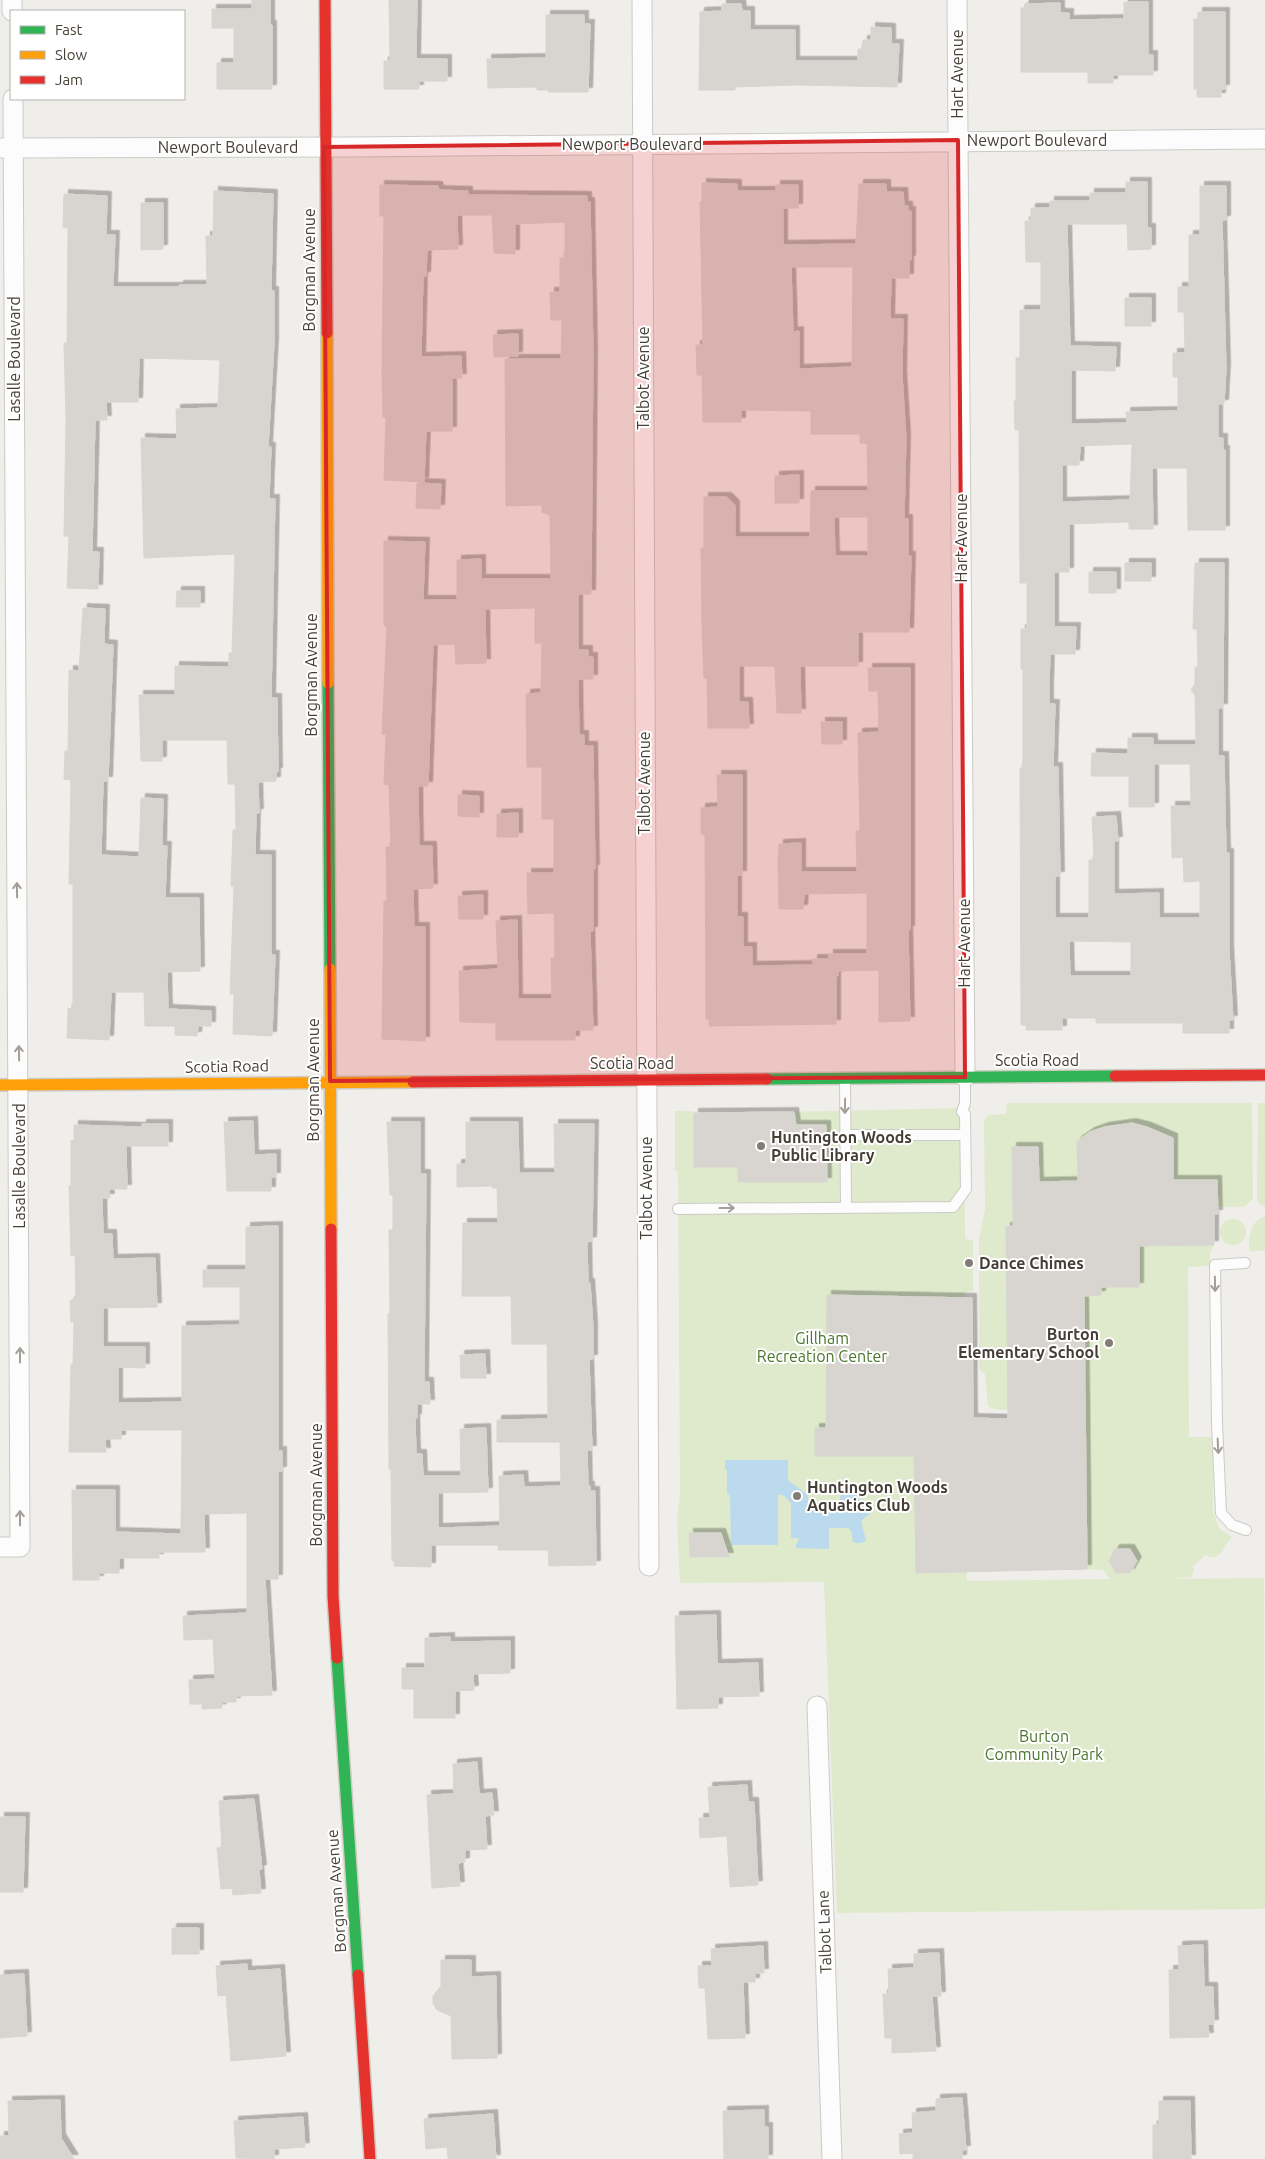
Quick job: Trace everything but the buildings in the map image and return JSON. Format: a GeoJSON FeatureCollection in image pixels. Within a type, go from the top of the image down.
{"type":"FeatureCollection","features":[{"type":"Feature","properties":{"kind":"street","name":"Borgman Avenue"},"geometry":{"type":"LineString","coordinates":[[325,0],[324,147],[332,1596],[370,2159]]}},
{"type":"Feature","properties":{"kind":"street","name":"Talbot Avenue"},"geometry":{"type":"LineString","coordinates":[[642,0],[649,1566]]}},
{"type":"Feature","properties":{"kind":"street","name":"Hart Avenue"},"geometry":{"type":"LineString","coordinates":[[957,0],[965,1077]]}},
{"type":"Feature","properties":{"kind":"street","name":"Lasalle Boulevard"},"geometry":{"type":"LineString","coordinates":[[0,1547],[20,1546],[20,1085],[8,765],[6,148],[13,100]]}},
{"type":"Feature","properties":{"kind":"street","name":"Newport Boulevard"},"geometry":{"type":"LineString","coordinates":[[6,148],[1265,139]]}},
{"type":"Feature","properties":{"kind":"street","name":"Scotia Road"},"geometry":{"type":"LineString","coordinates":[[0,1085],[1265,1075]]}},
{"type":"Feature","properties":{"kind":"street","name":"Talbot Lane"},"geometry":{"type":"LineString","coordinates":[[817,1706],[832,2159]]}},
{"type":"Feature","properties":{"kind":"lane"},"geometry":{"type":"LineString","coordinates":[[678,1209],[953,1207],[966,1188],[965,1114],[962,1112],[965,1104],[965,1077]]}},
{"type":"Feature","properties":{"kind":"lane"},"geometry":{"type":"LineString","coordinates":[[845,1078],[846,1208]]}},
{"type":"Feature","properties":{"kind":"lane"},"geometry":{"type":"LineString","coordinates":[[844,1136],[964,1135]]}},
{"type":"Feature","properties":{"kind":"lane"},"geometry":{"type":"LineString","coordinates":[[1245,1263],[1215,1265],[1217,1423],[1222,1512],[1232,1525],[1246,1530]]}},
{"type":"Feature","properties":{"kind":"highlighted area"},"geometry":{"type":"Polygon","coordinates":[[[958,140],[965,1077],[330,1081],[324,147],[958,140]]]}},
{"type":"Feature","properties":{"kind":"green space"},"geometry":{"type":"Polygon","coordinates":[[[1007,1103],[1252,1103],[1253,1199],[1244,1207],[1218,1207],[1217,1180],[1173,1180],[1163,1155],[1175,1140],[1157,1131],[1140,1126],[1114,1125],[1104,1127],[1088,1161],[1077,1161],[1078,1181],[1039,1182],[1038,1147],[1012,1148],[1013,1226],[1006,1227],[1008,1410],[1000,1410],[988,1406],[985,1374],[980,1371],[979,1367],[979,1238],[985,1210],[984,1120],[989,1115],[1006,1114],[1007,1103]]]}},
{"type":"Feature","properties":{"kind":"green space"},"geometry":{"type":"Polygon","coordinates":[[[1258,1103],[1265,1103],[1265,1206],[1259,1204],[1257,1199],[1258,1103]]]}},
{"type":"Feature","properties":{"kind":"green space"},"geometry":{"type":"Polygon","coordinates":[[[964,1108],[965,1239],[973,1240],[973,1291],[965,1292],[967,1581],[1110,1579],[1103,1570],[1087,1569],[1084,1296],[1101,1295],[1101,1287],[1139,1287],[1139,1246],[1214,1245],[1210,1253],[1211,1266],[1188,1267],[1189,1437],[1213,1437],[1213,1511],[1219,1528],[1232,1537],[1218,1555],[1211,1557],[1206,1555],[1193,1566],[1194,1571],[1191,1577],[1169,1579],[1264,1578],[1265,1909],[837,1913],[824,1582],[680,1583],[677,1519],[680,1494],[678,1171],[675,1171],[675,1111],[694,1111],[695,1114],[964,1108]]]}},
{"type":"Feature","properties":{"kind":"green space"},"geometry":{"type":"Polygon","coordinates":[[[1265,1217],[1265,1250],[1250,1252],[1251,1230],[1256,1221],[1265,1217]]]}},
{"type":"Feature","properties":{"kind":"green space"},"geometry":{"type":"Polygon","coordinates":[[[1233,1219],[1242,1223],[1246,1232],[1242,1241],[1233,1245],[1224,1241],[1220,1232],[1224,1223],[1233,1219]]]}},
{"type":"Feature","properties":{"kind":"water"},"geometry":{"type":"Polygon","coordinates":[[[725,1460],[788,1460],[788,1480],[805,1493],[808,1493],[808,1502],[840,1502],[841,1488],[853,1489],[860,1501],[873,1511],[861,1521],[866,1540],[862,1543],[855,1543],[848,1528],[829,1528],[829,1549],[795,1548],[799,1538],[791,1538],[791,1503],[783,1495],[778,1495],[778,1545],[731,1545],[730,1496],[727,1493],[725,1460]]]}},
{"type":"Feature","properties":{"kind":"traffic: fast"},"geometry":{"type":"LineString","coordinates":[[328,683],[330,969]]}},
{"type":"Feature","properties":{"kind":"traffic: fast"},"geometry":{"type":"LineString","coordinates":[[767,1079],[1115,1076]]}},
{"type":"Feature","properties":{"kind":"traffic: fast"},"geometry":{"type":"LineString","coordinates":[[337,1658],[358,1975]]}},
{"type":"Feature","properties":{"kind":"traffic: slow"},"geometry":{"type":"LineString","coordinates":[[327,333],[328,683]]}},
{"type":"Feature","properties":{"kind":"traffic: slow"},"geometry":{"type":"LineString","coordinates":[[330,969],[331,1229]]}},
{"type":"Feature","properties":{"kind":"traffic: slow"},"geometry":{"type":"LineString","coordinates":[[0,1085],[413,1082]]}},
{"type":"Feature","properties":{"kind":"traffic: jam"},"geometry":{"type":"LineString","coordinates":[[325,0],[327,333]]}},
{"type":"Feature","properties":{"kind":"traffic: jam"},"geometry":{"type":"LineString","coordinates":[[1115,1076],[1265,1075]]}},
{"type":"Feature","properties":{"kind":"traffic: jam"},"geometry":{"type":"LineString","coordinates":[[413,1082],[767,1079]]}},
{"type":"Feature","properties":{"kind":"traffic: jam"},"geometry":{"type":"LineString","coordinates":[[331,1229],[333,1596],[337,1658]]}},
{"type":"Feature","properties":{"kind":"traffic: jam"},"geometry":{"type":"LineString","coordinates":[[358,1975],[370,2159]]}},
{"type":"Feature","properties":{"kind":"place","name":"Huntington Woods Public Library"},"geometry":{"type":"Point","coordinates":[761,1146]}},
{"type":"Feature","properties":{"kind":"place","name":"Dance Chimes"},"geometry":{"type":"Point","coordinates":[969,1263]}},
{"type":"Feature","properties":{"kind":"place","name":"Burton Elementary School"},"geometry":{"type":"Point","coordinates":[1109,1343]}},
{"type":"Feature","properties":{"kind":"place","name":"Huntington Woods Aquatics Club"},"geometry":{"type":"Point","coordinates":[797,1496]}},
{"type":"Feature","properties":{"kind":"park label","name":"Gillham Recreation Center"},"geometry":{"type":"Point","coordinates":[822,1347]}},
{"type":"Feature","properties":{"kind":"park label","name":"Burton Community Park"},"geometry":{"type":"Point","coordinates":[1044,1745]}}]}
